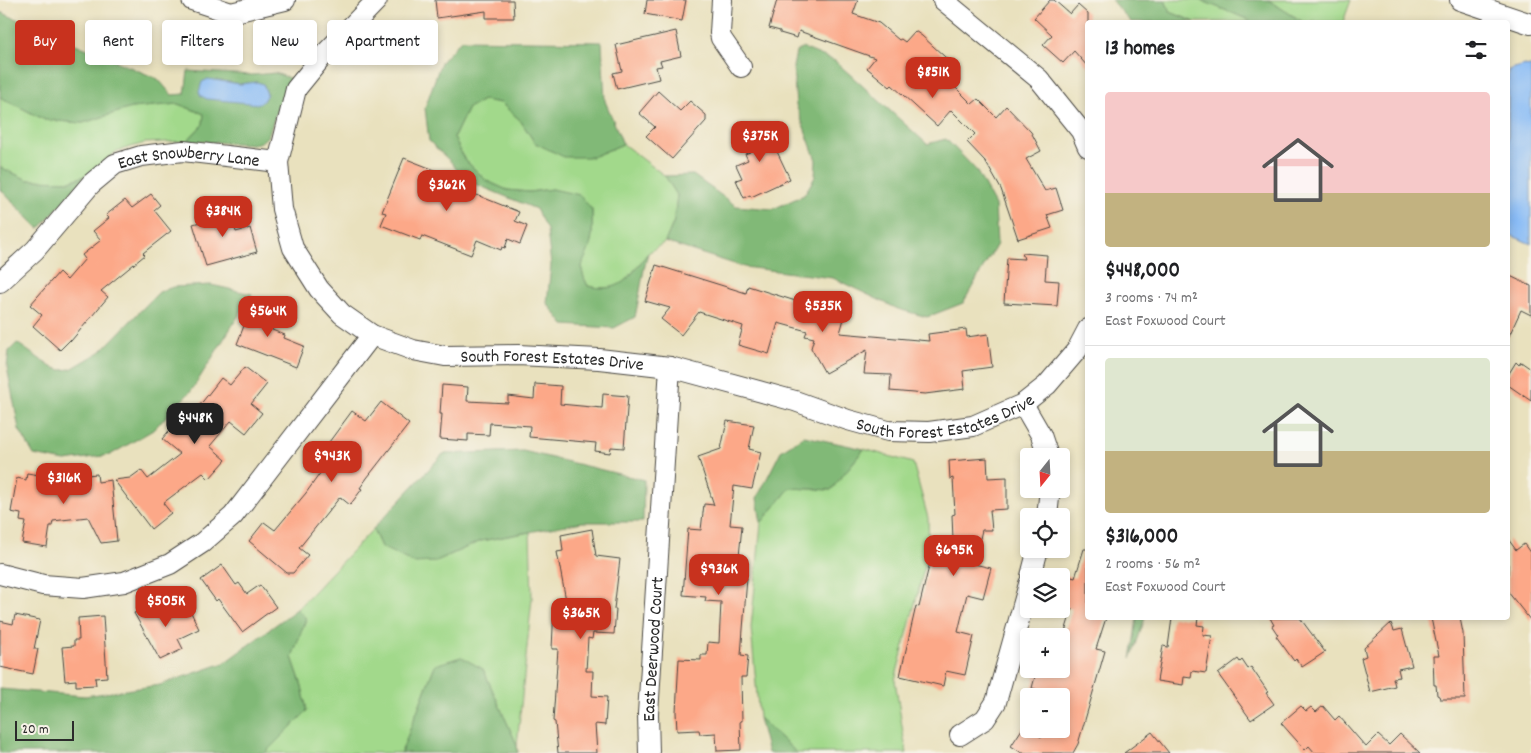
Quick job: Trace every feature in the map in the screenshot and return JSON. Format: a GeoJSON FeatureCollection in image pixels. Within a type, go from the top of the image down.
{"type":"FeatureCollection","features":[{"type":"Feature","properties":{"kind":"street"},"geometry":{"type":"LineString","coordinates":[[192,0],[231,13],[285,0]]}},
{"type":"Feature","properties":{"kind":"street","name":"South Forest Estates Drive"},"geometry":{"type":"LineString","coordinates":[[378,0],[322,57],[296,89],[278,162],[282,209],[293,248],[318,289],[342,314],[372,335],[413,350],[445,356],[518,355],[598,360],[670,368],[795,401],[888,432],[929,432],[973,426],[1023,404],[1047,385],[1077,350],[1085,335]]}},
{"type":"Feature","properties":{"kind":"street"},"geometry":{"type":"LineString","coordinates":[[722,0],[721,38],[741,67]]}},
{"type":"Feature","properties":{"kind":"street"},"geometry":{"type":"LineString","coordinates":[[943,0],[1038,79],[1081,131],[1085,140]]}},
{"type":"Feature","properties":{"kind":"street"},"geometry":{"type":"LineString","coordinates":[[1460,0],[1531,24]]}},
{"type":"Feature","properties":{"kind":"street","name":"East Snowberry Lane"},"geometry":{"type":"LineString","coordinates":[[0,282],[35,250],[91,184],[115,164],[141,156],[183,151],[278,162]]}},
{"type":"Feature","properties":{"kind":"street"},"geometry":{"type":"LineString","coordinates":[[0,574],[43,585],[83,588],[124,582],[178,559],[202,543],[233,516],[372,335]]}},
{"type":"Feature","properties":{"kind":"street","name":"East Deerwood Court"},"geometry":{"type":"LineString","coordinates":[[649,753],[649,704],[670,368]]}},
{"type":"Feature","properties":{"kind":"street"},"geometry":{"type":"LineString","coordinates":[[1023,404],[1041,435],[1045,448]]}},
{"type":"Feature","properties":{"kind":"street"},"geometry":{"type":"LineString","coordinates":[[960,735],[985,719],[996,702],[1020,616]]}},
{"type":"Feature","properties":{"kind":"green space"},"geometry":{"type":"Polygon","coordinates":[[[1111,0],[1165,0],[1170,12],[1190,20],[1129,20],[1111,0]]]}},
{"type":"Feature","properties":{"kind":"green space"},"geometry":{"type":"Polygon","coordinates":[[[1165,0],[1200,0],[1248,20],[1190,20],[1170,12],[1165,0]]]}},
{"type":"Feature","properties":{"kind":"green space"},"geometry":{"type":"Polygon","coordinates":[[[1200,0],[1268,0],[1300,20],[1248,20],[1200,0]]]}},
{"type":"Feature","properties":{"kind":"green space"},"geometry":{"type":"Polygon","coordinates":[[[1268,0],[1351,0],[1344,20],[1300,20],[1268,0]]]}},
{"type":"Feature","properties":{"kind":"green space"},"geometry":{"type":"Polygon","coordinates":[[[0,12],[19,20],[15,20],[15,65],[75,65],[75,44],[85,48],[85,65],[125,65],[158,79],[172,95],[185,94],[188,71],[252,75],[275,73],[292,79],[279,105],[268,136],[261,142],[254,144],[187,141],[203,124],[204,114],[178,104],[131,108],[83,123],[45,120],[0,97],[0,12]],[[216,80],[263,101],[267,93],[263,84],[257,82],[241,84],[216,80]]]}},
{"type":"Feature","properties":{"kind":"green space"},"geometry":{"type":"Polygon","coordinates":[[[461,40],[602,42],[605,101],[623,144],[592,157],[564,157],[535,143],[520,120],[501,103],[483,100],[468,108],[454,137],[464,159],[487,181],[507,190],[529,192],[552,189],[580,195],[592,210],[591,242],[582,267],[582,272],[588,286],[609,288],[624,282],[648,253],[635,317],[614,328],[564,325],[547,303],[551,265],[547,230],[536,209],[463,179],[452,163],[429,141],[425,108],[441,62],[461,40]]]}},
{"type":"Feature","properties":{"kind":"green space"},"geometry":{"type":"Polygon","coordinates":[[[803,48],[835,61],[927,144],[946,139],[976,170],[995,205],[997,244],[963,303],[927,317],[898,309],[833,278],[744,267],[665,242],[674,221],[677,195],[665,176],[693,175],[736,206],[773,209],[804,195],[815,177],[816,160],[796,105],[793,67],[796,52],[803,48]]]}},
{"type":"Feature","properties":{"kind":"green space"},"geometry":{"type":"Polygon","coordinates":[[[0,97],[45,120],[83,123],[131,108],[178,104],[204,114],[203,124],[187,141],[145,143],[117,151],[87,175],[70,181],[28,180],[0,167],[0,97]]]}},
{"type":"Feature","properties":{"kind":"green space"},"geometry":{"type":"Polygon","coordinates":[[[483,100],[501,103],[520,120],[535,143],[592,157],[623,144],[665,176],[677,195],[674,221],[665,242],[648,253],[629,277],[617,287],[598,288],[588,286],[582,272],[582,267],[591,242],[592,210],[580,196],[552,189],[529,192],[507,190],[487,181],[464,159],[454,137],[468,108],[483,100]]]}},
{"type":"Feature","properties":{"kind":"green space"},"geometry":{"type":"Polygon","coordinates":[[[0,167],[28,180],[70,181],[87,175],[39,229],[0,189],[0,167]]]}},
{"type":"Feature","properties":{"kind":"green space"},"geometry":{"type":"Polygon","coordinates":[[[211,285],[252,294],[192,390],[153,430],[110,455],[65,461],[34,455],[19,429],[7,367],[9,351],[17,343],[51,367],[61,370],[71,369],[100,352],[159,292],[173,287],[211,285]]]}},
{"type":"Feature","properties":{"kind":"green space"},"geometry":{"type":"Polygon","coordinates":[[[804,436],[864,449],[831,490],[790,488],[761,523],[757,498],[781,451],[804,436]]]}},
{"type":"Feature","properties":{"kind":"green space"},"geometry":{"type":"Polygon","coordinates":[[[864,449],[913,463],[928,518],[929,550],[895,680],[907,753],[797,753],[759,718],[751,628],[761,523],[790,488],[831,490],[864,449]]]}},
{"type":"Feature","properties":{"kind":"green space"},"geometry":{"type":"Polygon","coordinates":[[[523,451],[644,480],[643,522],[582,522],[481,541],[434,562],[414,563],[381,547],[373,529],[443,454],[523,451]]]}},
{"type":"Feature","properties":{"kind":"green space"},"geometry":{"type":"Polygon","coordinates":[[[373,529],[381,547],[434,562],[481,541],[530,532],[532,598],[517,745],[483,669],[435,665],[401,753],[265,753],[307,711],[302,686],[292,657],[306,619],[297,609],[373,529]]]}},
{"type":"Feature","properties":{"kind":"green space"},"geometry":{"type":"Polygon","coordinates":[[[297,609],[306,618],[292,657],[302,686],[307,711],[265,753],[0,753],[0,689],[85,696],[160,685],[224,663],[297,609]]]}},
{"type":"Feature","properties":{"kind":"green space"},"geometry":{"type":"Polygon","coordinates":[[[1137,620],[1144,620],[1131,659],[1137,620]]]}},
{"type":"Feature","properties":{"kind":"green space"},"geometry":{"type":"Polygon","coordinates":[[[461,657],[483,669],[517,745],[518,753],[401,753],[435,665],[461,657]]]}},
{"type":"Feature","properties":{"kind":"green space"},"geometry":{"type":"Polygon","coordinates":[[[759,718],[797,753],[768,753],[759,718]]]}},
{"type":"Feature","properties":{"kind":"water"},"geometry":{"type":"Polygon","coordinates":[[[1524,65],[1531,66],[1531,244],[1510,235],[1510,69],[1524,65]]]}},
{"type":"Feature","properties":{"kind":"water"},"geometry":{"type":"Polygon","coordinates":[[[208,79],[240,84],[257,82],[263,84],[267,94],[259,104],[207,99],[201,96],[199,92],[202,82],[208,79]]]}},
{"type":"Feature","properties":{"kind":"building"},"geometry":{"type":"Polygon","coordinates":[[[435,0],[513,0],[514,18],[486,18],[486,11],[437,18],[435,0]]]}},
{"type":"Feature","properties":{"kind":"building"},"geometry":{"type":"Polygon","coordinates":[[[647,0],[686,0],[682,21],[645,14],[647,0]]]}},
{"type":"Feature","properties":{"kind":"building"},"geometry":{"type":"Polygon","coordinates":[[[777,0],[858,0],[853,14],[879,23],[899,40],[901,39],[905,42],[915,31],[922,36],[956,67],[946,78],[972,104],[978,99],[996,117],[1006,106],[1031,132],[1041,151],[1026,159],[1045,191],[1056,188],[1063,210],[1047,215],[1052,228],[1018,239],[1001,189],[985,161],[967,142],[975,134],[951,110],[937,126],[892,85],[890,87],[867,68],[875,58],[799,31],[797,38],[769,28],[777,0]]]}},
{"type":"Feature","properties":{"kind":"building"},"geometry":{"type":"Polygon","coordinates":[[[1050,0],[1054,0],[1070,14],[1078,5],[1088,14],[1088,20],[1085,20],[1085,64],[1074,51],[1063,63],[1043,45],[1052,35],[1034,18],[1050,0]]]}},
{"type":"Feature","properties":{"kind":"building"},"geometry":{"type":"Polygon","coordinates":[[[676,31],[681,56],[660,61],[662,66],[656,67],[659,79],[617,89],[613,73],[622,71],[616,45],[676,31]]]}},
{"type":"Feature","properties":{"kind":"building"},"geometry":{"type":"Polygon","coordinates":[[[658,91],[680,111],[690,101],[706,115],[706,121],[672,159],[646,136],[655,127],[639,113],[658,91]]]}},
{"type":"Feature","properties":{"kind":"building"},"geometry":{"type":"Polygon","coordinates":[[[763,122],[790,179],[751,197],[750,195],[744,198],[736,180],[742,178],[736,165],[748,160],[745,154],[750,152],[741,133],[763,122]]]}},
{"type":"Feature","properties":{"kind":"building"},"geometry":{"type":"Polygon","coordinates":[[[404,158],[450,176],[447,183],[519,212],[515,221],[527,226],[520,244],[508,239],[505,248],[502,247],[501,250],[477,240],[471,255],[422,236],[420,240],[381,225],[386,213],[382,212],[404,158]]]}},
{"type":"Feature","properties":{"kind":"building"},"geometry":{"type":"Polygon","coordinates":[[[151,194],[160,205],[154,210],[171,231],[143,253],[145,255],[101,291],[108,297],[71,341],[60,350],[33,326],[42,315],[30,305],[59,272],[67,280],[85,259],[82,255],[101,240],[93,231],[109,218],[106,215],[125,200],[132,208],[151,194]]]}},
{"type":"Feature","properties":{"kind":"building"},"geometry":{"type":"Polygon","coordinates":[[[229,208],[236,232],[250,228],[257,252],[206,266],[193,224],[204,221],[202,216],[229,208]]]}},
{"type":"Feature","properties":{"kind":"building"},"geometry":{"type":"Polygon","coordinates":[[[1022,253],[1047,255],[1045,280],[1059,281],[1057,306],[1004,303],[1007,258],[1024,259],[1022,253]]]}},
{"type":"Feature","properties":{"kind":"building"},"geometry":{"type":"Polygon","coordinates":[[[656,265],[746,293],[748,286],[802,303],[804,296],[847,308],[840,333],[929,341],[928,334],[966,329],[967,337],[988,334],[992,367],[963,371],[965,389],[925,394],[890,391],[891,375],[864,374],[867,350],[825,373],[811,348],[814,338],[805,336],[807,331],[778,323],[769,354],[738,345],[743,326],[699,312],[681,335],[661,319],[670,308],[645,301],[656,265]]]}},
{"type":"Feature","properties":{"kind":"building"},"geometry":{"type":"Polygon","coordinates":[[[1510,276],[1531,286],[1531,315],[1521,310],[1510,334],[1510,276]]]}},
{"type":"Feature","properties":{"kind":"building"},"geometry":{"type":"Polygon","coordinates":[[[252,305],[277,316],[272,330],[285,335],[284,338],[304,346],[296,367],[237,344],[252,305]]]}},
{"type":"Feature","properties":{"kind":"building"},"geometry":{"type":"Polygon","coordinates":[[[1516,362],[1519,365],[1521,362],[1531,369],[1531,401],[1510,386],[1510,372],[1516,362]]]}},
{"type":"Feature","properties":{"kind":"building"},"geometry":{"type":"Polygon","coordinates":[[[245,367],[267,384],[251,404],[262,413],[246,433],[231,421],[210,446],[226,460],[209,479],[203,473],[163,503],[171,513],[151,529],[114,480],[130,478],[141,470],[148,479],[180,454],[162,439],[190,406],[196,410],[221,378],[230,385],[245,367]]]}},
{"type":"Feature","properties":{"kind":"building"},"geometry":{"type":"Polygon","coordinates":[[[535,384],[561,386],[560,404],[602,408],[603,394],[628,396],[624,448],[611,447],[610,453],[595,451],[596,443],[529,437],[530,426],[490,423],[489,435],[468,434],[468,441],[440,439],[442,385],[468,387],[467,401],[508,403],[508,396],[534,399],[535,384]]]}},
{"type":"Feature","properties":{"kind":"building"},"geometry":{"type":"Polygon","coordinates":[[[381,402],[409,424],[367,478],[360,488],[362,489],[350,505],[340,497],[299,548],[308,555],[293,573],[287,573],[249,541],[264,522],[275,530],[306,493],[321,472],[312,465],[352,411],[366,421],[381,402]]]}},
{"type":"Feature","properties":{"kind":"building"},"geometry":{"type":"Polygon","coordinates":[[[727,421],[754,425],[749,449],[761,452],[752,489],[734,486],[730,525],[742,526],[737,577],[747,578],[741,655],[748,656],[746,677],[741,677],[741,750],[717,751],[716,733],[700,734],[699,730],[677,731],[676,712],[679,659],[701,660],[701,655],[707,655],[708,642],[719,643],[721,602],[705,601],[706,597],[683,595],[688,529],[701,530],[704,504],[714,505],[698,457],[721,449],[727,421]]]}},
{"type":"Feature","properties":{"kind":"building"},"geometry":{"type":"Polygon","coordinates":[[[987,458],[988,478],[1007,477],[1007,509],[990,510],[992,530],[982,530],[974,564],[991,568],[983,598],[967,594],[958,632],[974,636],[965,675],[946,671],[943,686],[900,676],[916,606],[919,607],[936,538],[953,540],[952,515],[955,514],[953,478],[950,479],[949,461],[987,458]]]}},
{"type":"Feature","properties":{"kind":"building"},"geometry":{"type":"Polygon","coordinates":[[[27,473],[77,481],[77,476],[97,474],[98,482],[111,480],[117,541],[101,543],[88,517],[53,521],[52,526],[50,526],[47,547],[22,543],[26,522],[20,521],[21,514],[11,512],[17,478],[26,480],[27,473]]]}},
{"type":"Feature","properties":{"kind":"building"},"geometry":{"type":"Polygon","coordinates":[[[592,529],[596,556],[620,559],[614,609],[616,609],[614,634],[593,633],[592,639],[588,638],[586,671],[593,671],[592,696],[607,697],[605,725],[595,724],[597,753],[558,753],[555,722],[553,721],[558,649],[552,649],[554,606],[567,606],[557,552],[563,551],[561,535],[592,529]]]}},
{"type":"Feature","properties":{"kind":"building"},"geometry":{"type":"Polygon","coordinates":[[[1510,542],[1516,550],[1524,544],[1531,554],[1531,621],[1510,595],[1510,542]]]}},
{"type":"Feature","properties":{"kind":"building"},"geometry":{"type":"Polygon","coordinates":[[[1085,549],[1085,620],[1105,620],[1096,649],[1105,651],[1078,744],[1073,753],[1022,753],[1011,746],[1020,732],[1020,738],[1070,738],[1070,688],[1032,688],[1035,678],[1070,678],[1070,628],[1066,628],[1072,609],[1070,608],[1070,577],[1075,578],[1085,549]]]}},
{"type":"Feature","properties":{"kind":"building"},"geometry":{"type":"Polygon","coordinates":[[[222,565],[236,585],[239,583],[247,594],[260,585],[276,607],[242,632],[218,599],[216,601],[201,580],[222,565]]]}},
{"type":"Feature","properties":{"kind":"building"},"geometry":{"type":"Polygon","coordinates":[[[157,602],[165,617],[188,606],[199,629],[178,639],[183,649],[160,660],[134,613],[157,602]]]}},
{"type":"Feature","properties":{"kind":"building"},"geometry":{"type":"Polygon","coordinates":[[[15,615],[40,620],[34,649],[38,649],[33,674],[0,667],[0,621],[13,624],[15,615]]]}},
{"type":"Feature","properties":{"kind":"building"},"geometry":{"type":"Polygon","coordinates":[[[103,616],[107,677],[95,678],[96,685],[76,686],[76,680],[65,681],[62,647],[74,646],[74,640],[79,640],[78,618],[103,616]]]}},
{"type":"Feature","properties":{"kind":"building"},"geometry":{"type":"Polygon","coordinates":[[[1172,620],[1198,620],[1197,625],[1204,626],[1203,635],[1212,636],[1206,673],[1192,671],[1191,678],[1184,677],[1183,685],[1157,681],[1163,646],[1168,647],[1172,620]]]}},
{"type":"Feature","properties":{"kind":"building"},"geometry":{"type":"Polygon","coordinates":[[[1271,620],[1301,620],[1325,652],[1302,667],[1296,659],[1294,661],[1276,636],[1278,635],[1272,626],[1274,625],[1271,620]]]}},
{"type":"Feature","properties":{"kind":"building"},"geometry":{"type":"Polygon","coordinates":[[[1431,620],[1460,620],[1463,633],[1465,699],[1440,699],[1437,695],[1436,685],[1434,685],[1433,656],[1439,656],[1431,620]]]}},
{"type":"Feature","properties":{"kind":"building"},"geometry":{"type":"Polygon","coordinates":[[[1391,623],[1394,631],[1402,629],[1412,666],[1398,669],[1400,677],[1393,678],[1395,686],[1370,692],[1361,658],[1366,656],[1364,648],[1391,623]]]}},
{"type":"Feature","properties":{"kind":"building"},"geometry":{"type":"Polygon","coordinates":[[[1238,659],[1240,662],[1242,660],[1248,669],[1251,667],[1274,704],[1251,720],[1218,674],[1238,659]]]}},
{"type":"Feature","properties":{"kind":"building"},"geometry":{"type":"Polygon","coordinates":[[[1301,706],[1306,711],[1311,707],[1316,712],[1323,706],[1335,720],[1339,716],[1366,747],[1378,735],[1389,745],[1400,734],[1420,753],[1315,753],[1309,746],[1305,750],[1281,723],[1301,706]]]}},
{"type":"Feature","properties":{"kind":"building"},"geometry":{"type":"Polygon","coordinates":[[[1152,732],[1169,753],[1124,753],[1152,732]]]}}]}
